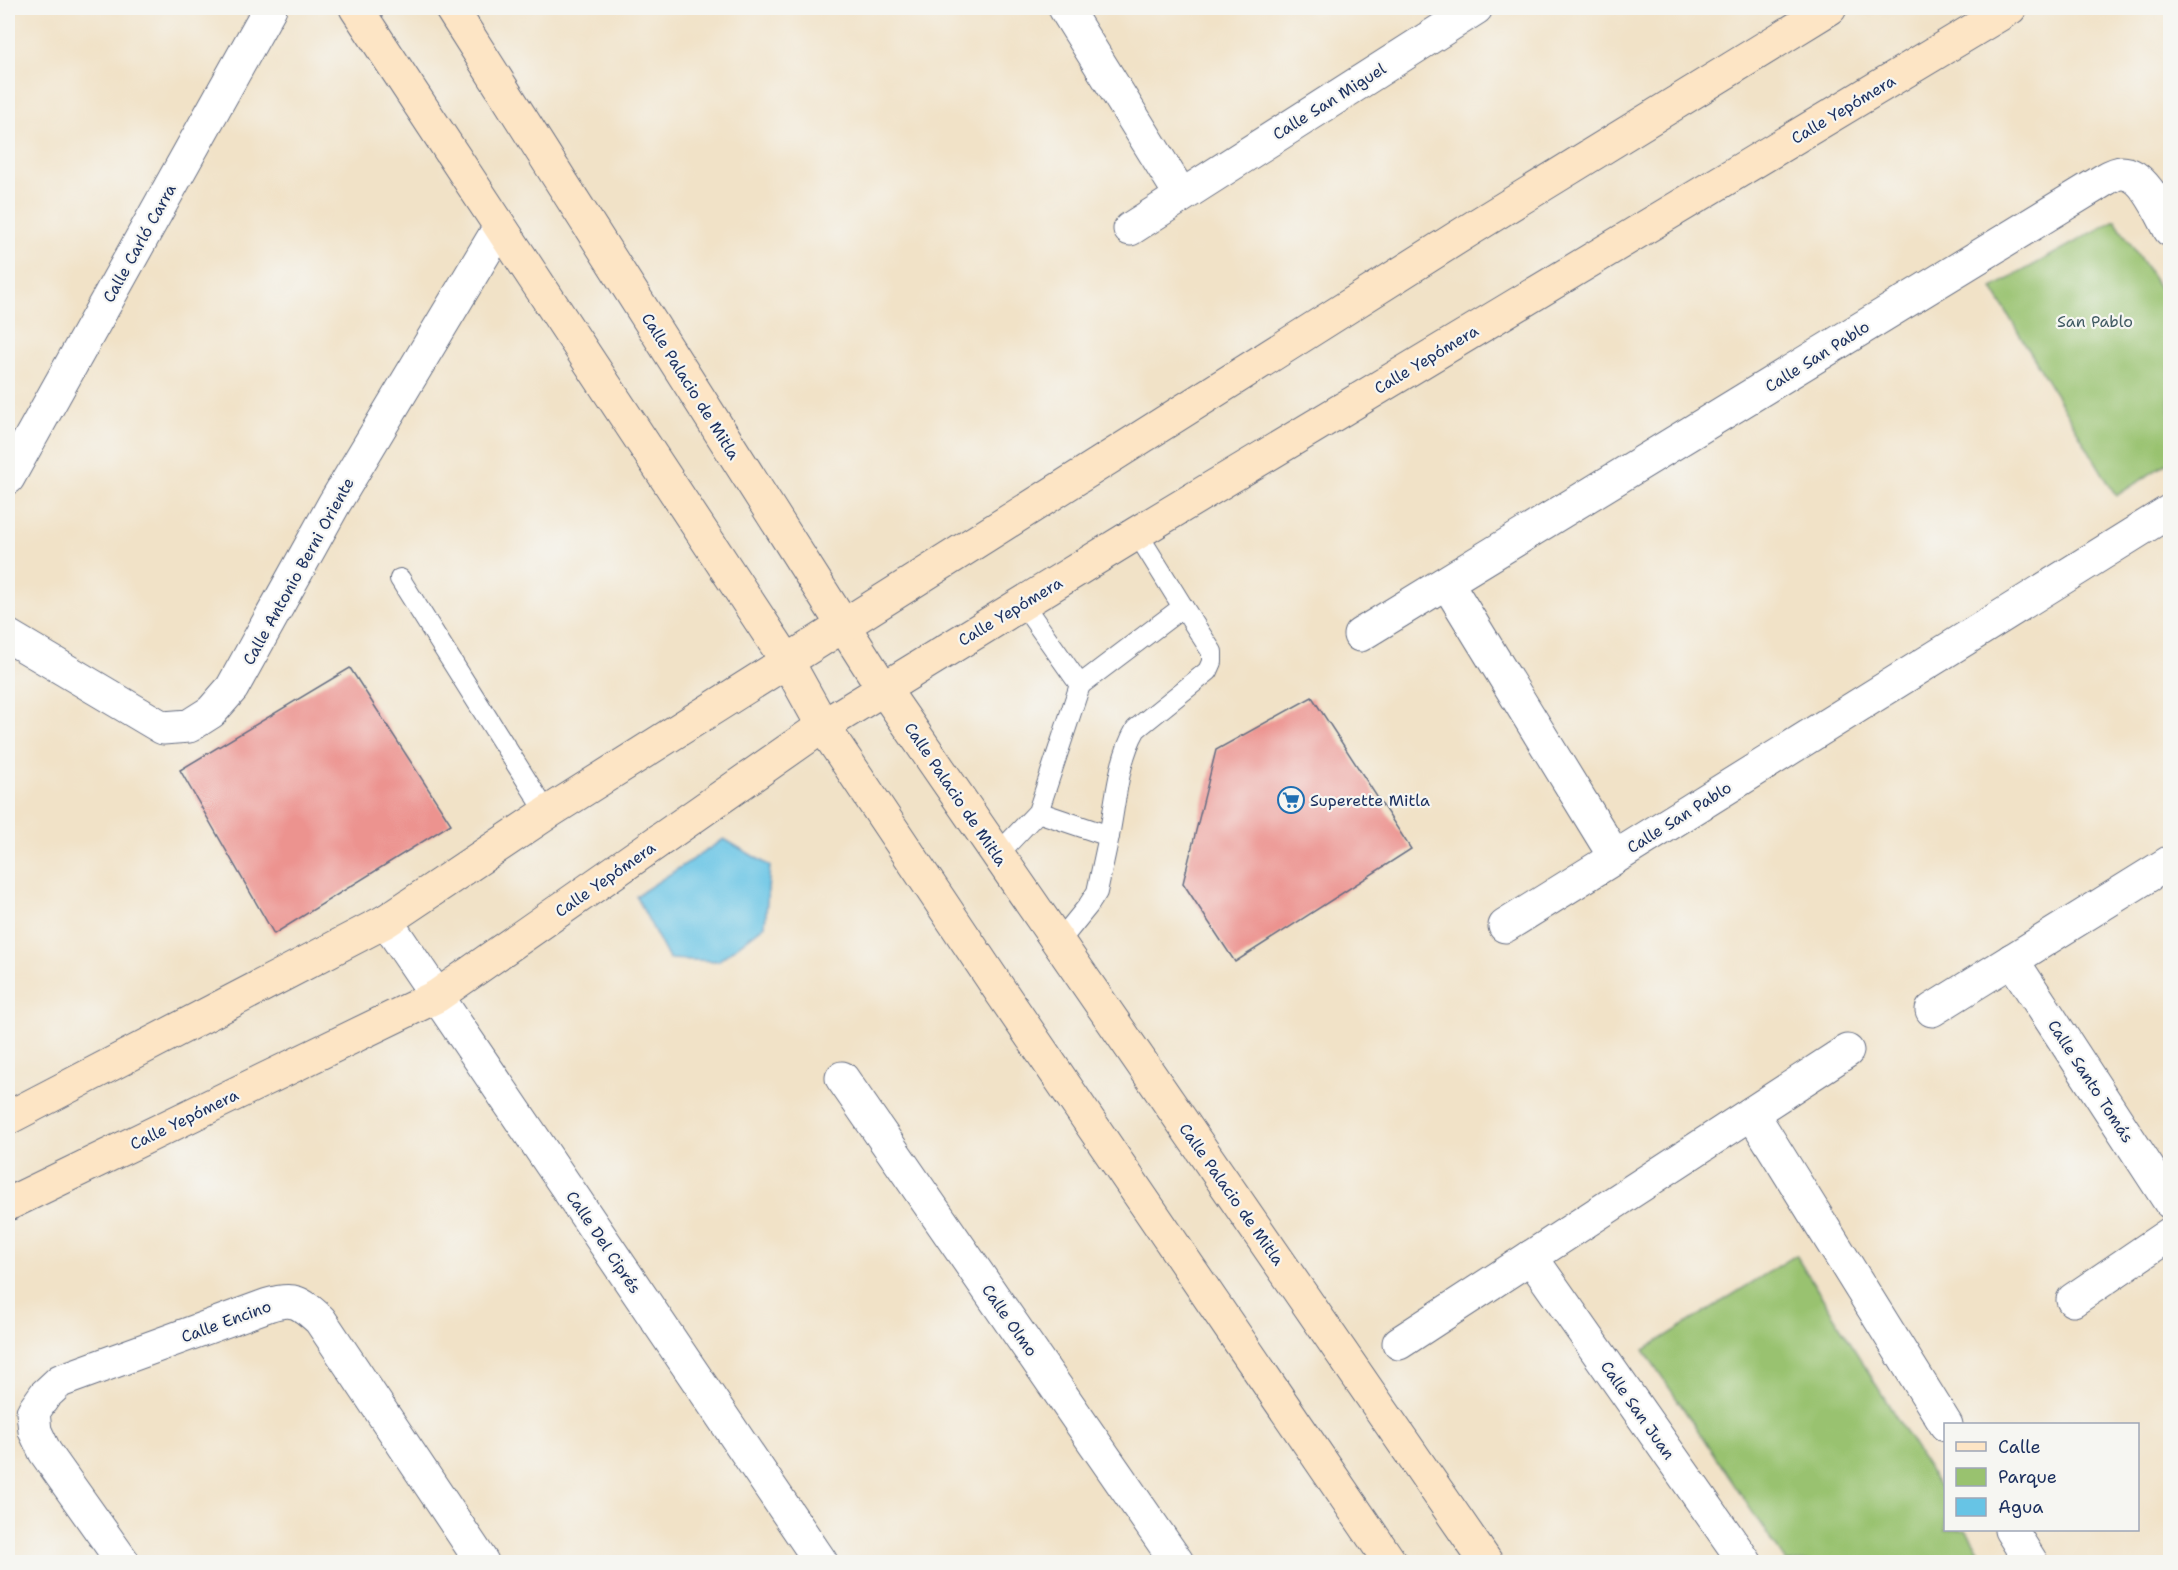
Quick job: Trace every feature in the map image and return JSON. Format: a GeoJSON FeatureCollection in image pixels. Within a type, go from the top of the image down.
{"type":"FeatureCollection","features":[{"type":"Feature","properties":{"kind":"main road"},"geometry":{"type":"LineString","coordinates":[[356,8],[787,661],[823,726],[1001,992],[1390,1563]]}},
{"type":"Feature","properties":{"kind":"main road","name":"Calle Palacio de Mitla"},"geometry":{"type":"LineString","coordinates":[[451,8],[883,688],[1486,1563]]}},
{"type":"Feature","properties":{"kind":"main road"},"geometry":{"type":"LineString","coordinates":[[8,1118],[386,921],[547,813],[1484,220],[1830,8]]}},
{"type":"Feature","properties":{"kind":"main road","name":"Calle Yepómera"},"geometry":{"type":"LineString","coordinates":[[8,1204],[437,996],[823,726],[883,688],[2010,8]]}},
{"type":"Feature","properties":{"kind":"street","name":"Calle Carló Carra"},"geometry":{"type":"LineString","coordinates":[[8,478],[270,8]]}},
{"type":"Feature","properties":{"kind":"street"},"geometry":{"type":"LineString","coordinates":[[1065,8],[1181,195]]}},
{"type":"Feature","properties":{"kind":"street","name":"Calle San Miguel"},"geometry":{"type":"LineString","coordinates":[[1130,229],[1476,8]]}},
{"type":"Feature","properties":{"kind":"street","name":"Calle San Pablo"},"geometry":{"type":"LineString","coordinates":[[1360,635],[2114,175],[2123,173],[2136,178],[2145,188],[2170,230]]}},
{"type":"Feature","properties":{"kind":"street","name":"Calle Antonio Berni Oriente"},"geometry":{"type":"LineString","coordinates":[[8,636],[163,728],[189,726],[211,712],[232,688],[334,504],[500,227]]}},
{"type":"Feature","properties":{"kind":"street","name":"Calle San Pablo"},"geometry":{"type":"LineString","coordinates":[[1505,926],[2170,511]]}},
{"type":"Feature","properties":{"kind":"street","name":"Calle San Pablo"},"geometry":{"type":"LineString","coordinates":[[1447,583],[1615,857]]}},
{"type":"Feature","properties":{"kind":"street"},"geometry":{"type":"LineString","coordinates":[[1932,1010],[2170,862]]}},
{"type":"Feature","properties":{"kind":"street","name":"Calle Del Ciprés"},"geometry":{"type":"LineString","coordinates":[[386,921],[821,1563]]}},
{"type":"Feature","properties":{"kind":"street","name":"Calle Santo Tomás"},"geometry":{"type":"LineString","coordinates":[[2012,960],[2170,1202]]}},
{"type":"Feature","properties":{"kind":"street"},"geometry":{"type":"LineString","coordinates":[[1399,1343],[1847,1051]]}},
{"type":"Feature","properties":{"kind":"street","name":"Calle Olmo"},"geometry":{"type":"LineString","coordinates":[[842,1078],[1177,1563]]}},
{"type":"Feature","properties":{"kind":"street"},"geometry":{"type":"LineString","coordinates":[[1752,1113],[1945,1423]]}},
{"type":"Feature","properties":{"kind":"street"},"geometry":{"type":"LineString","coordinates":[[2073,1300],[2170,1234]]}},
{"type":"Feature","properties":{"kind":"street","name":"Calle San Juan"},"geometry":{"type":"LineString","coordinates":[[1531,1257],[1745,1563]]}},
{"type":"Feature","properties":{"kind":"street","name":"Calle Encino"},"geometry":{"type":"LineString","coordinates":[[123,1563],[45,1452],[35,1431],[33,1412],[45,1395],[60,1381],[268,1305],[293,1300],[320,1320],[482,1563]]}},
{"type":"Feature","properties":{"kind":"street"},"geometry":{"type":"LineString","coordinates":[[2012,1531],[2031,1563]]}},
{"type":"Feature","properties":{"kind":"lane"},"geometry":{"type":"LineString","coordinates":[[1058,943],[1097,892],[1125,753],[1136,729],[1208,671],[1212,662],[1212,652],[1137,533]]}},
{"type":"Feature","properties":{"kind":"lane"},"geometry":{"type":"LineString","coordinates":[[400,579],[547,813]]}},
{"type":"Feature","properties":{"kind":"lane"},"geometry":{"type":"LineString","coordinates":[[1022,603],[1080,685]]}},
{"type":"Feature","properties":{"kind":"lane"},"geometry":{"type":"LineString","coordinates":[[997,855],[1038,812],[1080,685],[1183,608]]}},
{"type":"Feature","properties":{"kind":"lane"},"geometry":{"type":"LineString","coordinates":[[1038,812],[1109,836]]}},
{"type":"Feature","properties":{"kind":"green space","name":"San Pablo"},"geometry":{"type":"Polygon","coordinates":[[[2115,220],[2170,304],[2170,461],[2116,496],[1992,288],[2115,220]]]}},
{"type":"Feature","properties":{"kind":"green space"},"geometry":{"type":"Polygon","coordinates":[[[1796,1255],[1944,1494],[1944,1531],[1967,1531],[1987,1562],[1786,1562],[1644,1350],[1796,1255]]]}},
{"type":"Feature","properties":{"kind":"water"},"geometry":{"type":"Polygon","coordinates":[[[724,839],[770,866],[765,925],[718,961],[669,959],[636,896],[724,839]]]}},
{"type":"Feature","properties":{"kind":"building"},"geometry":{"type":"Polygon","coordinates":[[[350,668],[451,824],[274,934],[180,770],[350,668]]]}},
{"type":"Feature","properties":{"kind":"building","name":"Superette Mitla"},"geometry":{"type":"Polygon","coordinates":[[[1312,697],[1411,849],[1235,962],[1183,883],[1216,750],[1312,697]]]}},
{"type":"Feature","properties":{"kind":"place","name":"Superette Mitla"},"geometry":{"type":"Point","coordinates":[1291,800]}}]}
